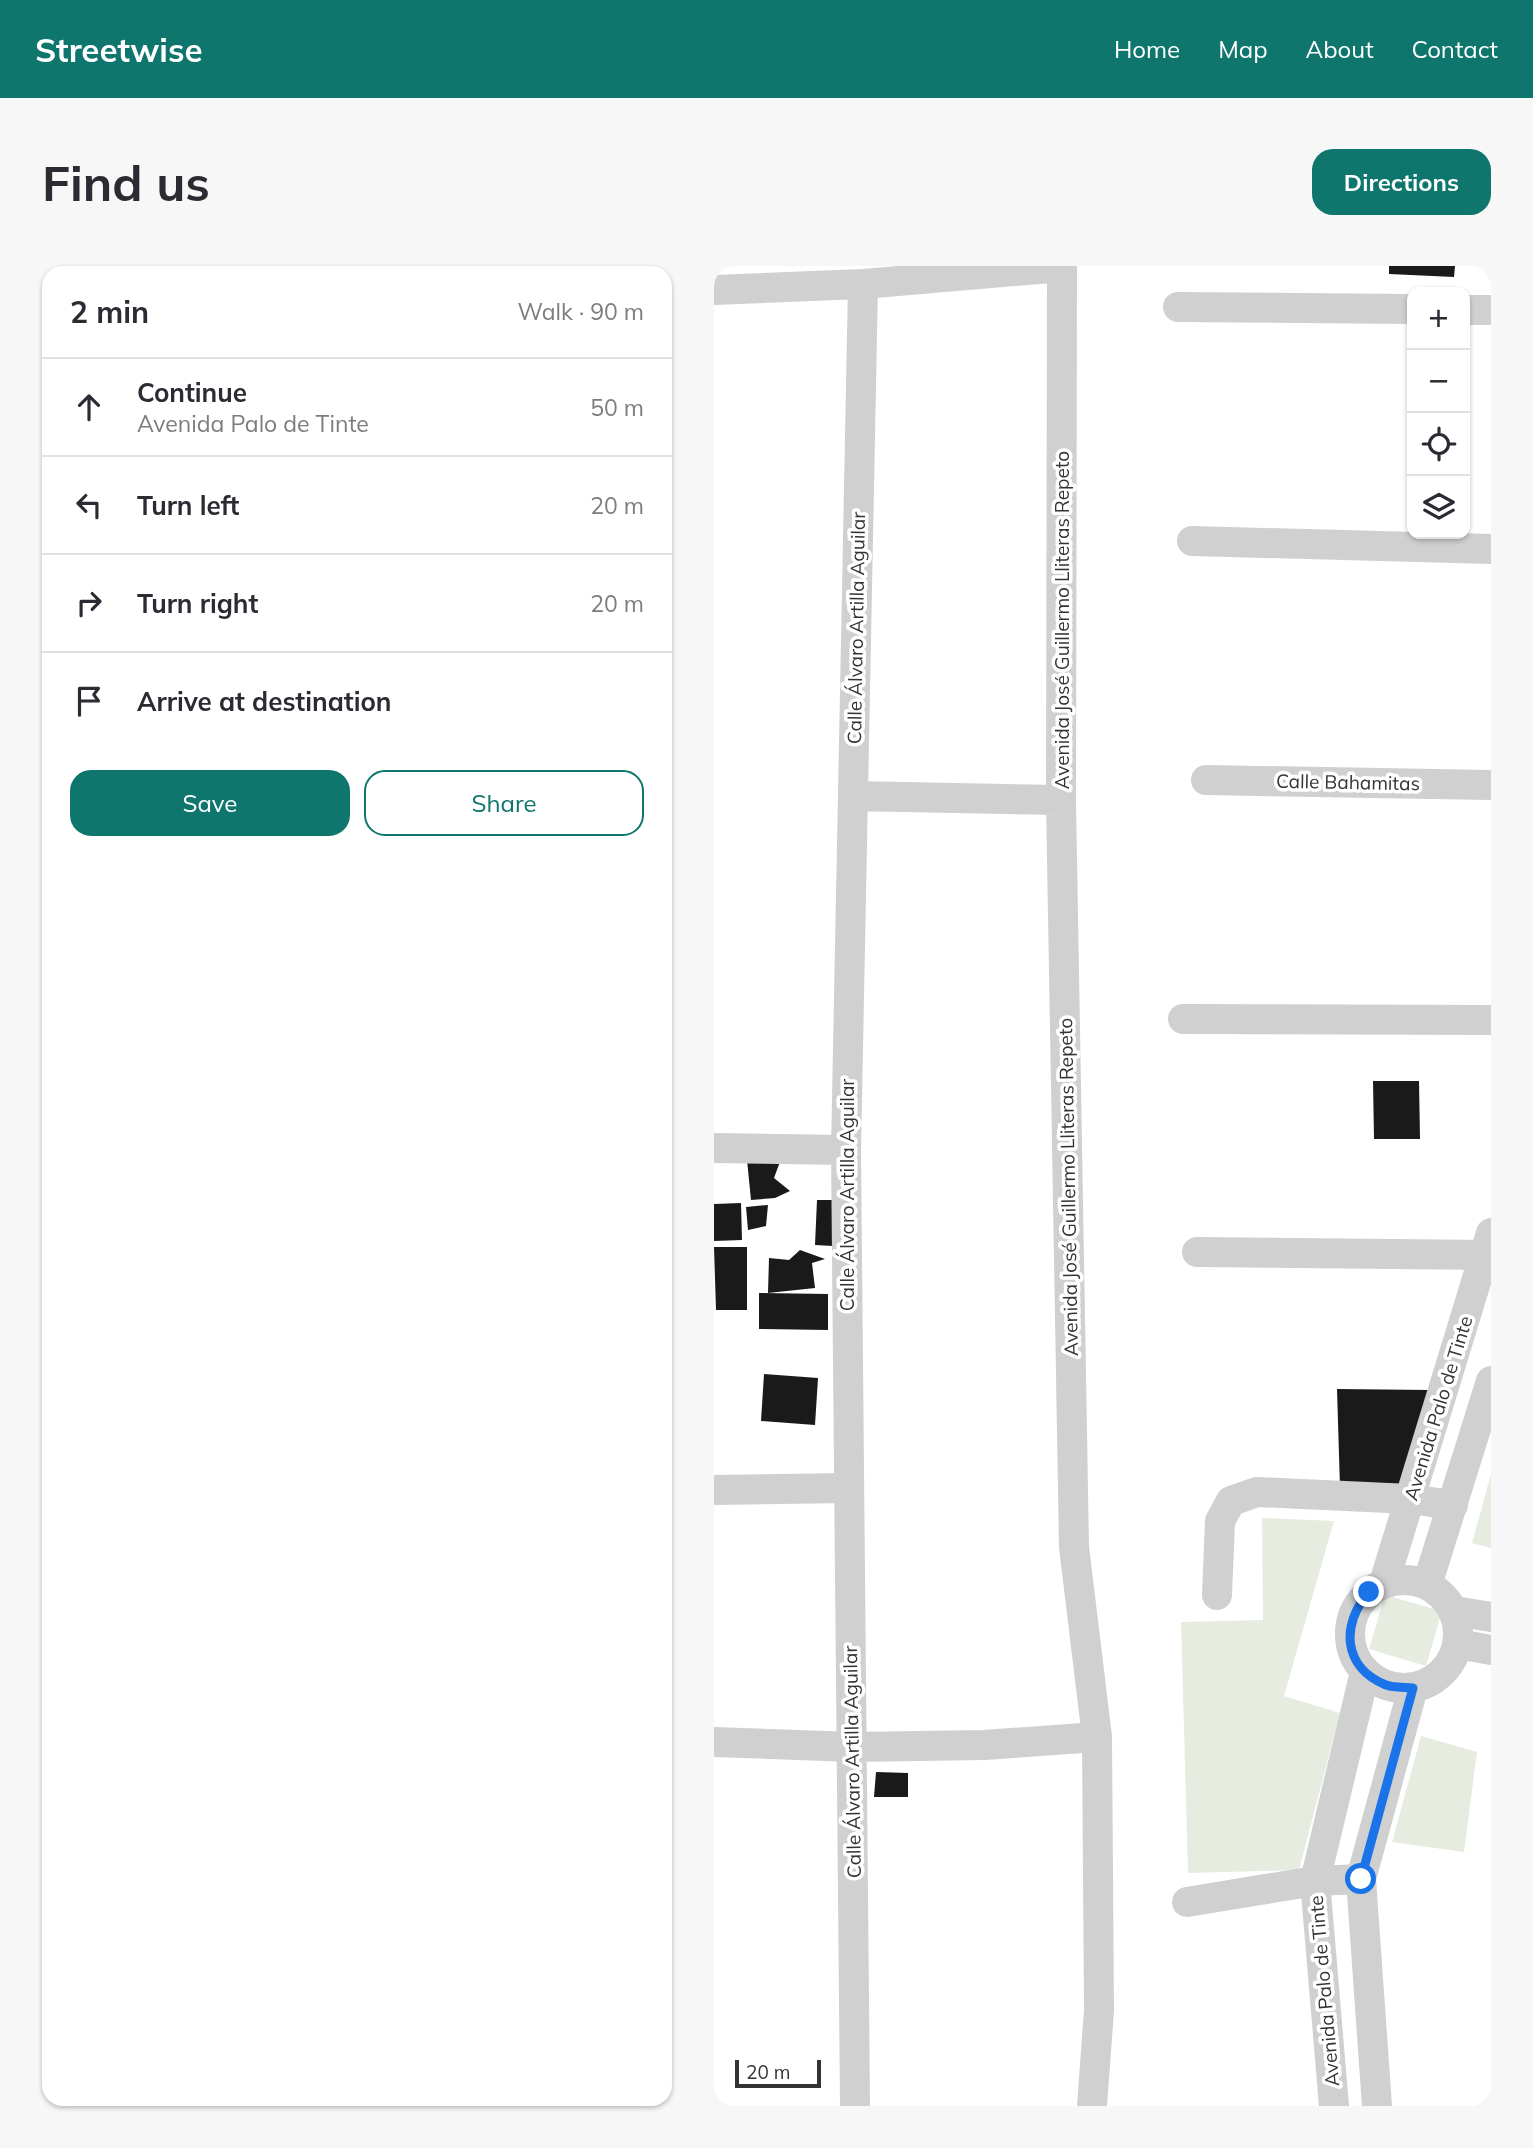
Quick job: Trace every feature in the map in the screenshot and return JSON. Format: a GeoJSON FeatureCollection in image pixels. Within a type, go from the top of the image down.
{"type":"FeatureCollection","features":[{"type":"Feature","properties":{"kind":"street"},"geometry":{"type":"LineString","coordinates":[[714,290],[863,284],[1062,267]]}},
{"type":"Feature","properties":{"kind":"street","name":"Avenida José Guillermo Lliteras Repeto"},"geometry":{"type":"LineString","coordinates":[[1062,267],[1061,800],[1074,1547],[1097,1737],[1099,2010],[1092,2106]]}},
{"type":"Feature","properties":{"kind":"street","name":"Calle Álvaro Artilla Aguilar"},"geometry":{"type":"LineString","coordinates":[[855,2106],[846,1150],[863,284]]}},
{"type":"Feature","properties":{"kind":"street"},"geometry":{"type":"LineString","coordinates":[[1178,307],[1407,309]]}},
{"type":"Feature","properties":{"kind":"street"},"geometry":{"type":"LineString","coordinates":[[1470,310],[1491,310]]}},
{"type":"Feature","properties":{"kind":"street"},"geometry":{"type":"LineString","coordinates":[[1192,541],[1491,549]]}},
{"type":"Feature","properties":{"kind":"street","name":"Calle Bahamitas"},"geometry":{"type":"LineString","coordinates":[[1206,780],[1491,785]]}},
{"type":"Feature","properties":{"kind":"street"},"geometry":{"type":"LineString","coordinates":[[853,796],[1061,800]]}},
{"type":"Feature","properties":{"kind":"street"},"geometry":{"type":"LineString","coordinates":[[1183,1019],[1491,1020]]}},
{"type":"Feature","properties":{"kind":"street"},"geometry":{"type":"LineString","coordinates":[[714,1148],[846,1150]]}},
{"type":"Feature","properties":{"kind":"street"},"geometry":{"type":"LineString","coordinates":[[1197,1252],[1489,1248]]}},
{"type":"Feature","properties":{"kind":"street","name":"Avenida Palo de Tinte"},"geometry":{"type":"LineString","coordinates":[[1384,1583],[1489,1248]]}},
{"type":"Feature","properties":{"kind":"street"},"geometry":{"type":"LineString","coordinates":[[1427,1585],[1491,1381]]}},
{"type":"Feature","properties":{"kind":"street"},"geometry":{"type":"LineString","coordinates":[[714,1490],[848,1488]]}},
{"type":"Feature","properties":{"kind":"street"},"geometry":{"type":"LineString","coordinates":[[1217,1595],[1220,1521],[1231,1501],[1257,1492],[1410,1499],[1453,1505]]}},
{"type":"Feature","properties":{"kind":"street"},"geometry":{"type":"LineString","coordinates":[[1406,1579],[1427,1585],[1443,1595],[1454,1611],[1458,1644],[1450,1665],[1434,1679],[1413,1688],[1388,1686],[1365,1672],[1354,1657],[1349,1640],[1350,1622],[1357,1605],[1369,1592],[1384,1583],[1406,1579]]}},
{"type":"Feature","properties":{"kind":"street"},"geometry":{"type":"LineString","coordinates":[[1454,1611],[1491,1617]]}},
{"type":"Feature","properties":{"kind":"street"},"geometry":{"type":"LineString","coordinates":[[1458,1644],[1491,1650]]}},
{"type":"Feature","properties":{"kind":"street","name":"Avenida Palo de Tinte"},"geometry":{"type":"LineString","coordinates":[[1334,2106],[1315,1881],[1365,1672]]}},
{"type":"Feature","properties":{"kind":"street"},"geometry":{"type":"LineString","coordinates":[[1377,2106],[1361,1879],[1413,1688]]}},
{"type":"Feature","properties":{"kind":"street"},"geometry":{"type":"LineString","coordinates":[[714,1742],[853,1747],[984,1745],[1097,1737]]}},
{"type":"Feature","properties":{"kind":"street"},"geometry":{"type":"LineString","coordinates":[[1187,1902],[1315,1881],[1361,1879]]}},
{"type":"Feature","properties":{"kind":"shaded area"},"geometry":{"type":"Polygon","coordinates":[[[1491,1474],[1491,1548],[1472,1543],[1491,1474]]]}},
{"type":"Feature","properties":{"kind":"shaded area"},"geometry":{"type":"Polygon","coordinates":[[[1262,1518],[1334,1521],[1284,1696],[1340,1713],[1299,1870],[1188,1873],[1181,1622],[1263,1620],[1262,1518]]]}},
{"type":"Feature","properties":{"kind":"shaded area"},"geometry":{"type":"Polygon","coordinates":[[[1385,1595],[1442,1611],[1426,1666],[1369,1649],[1385,1595]]]}},
{"type":"Feature","properties":{"kind":"shaded area"},"geometry":{"type":"Polygon","coordinates":[[[1421,1736],[1477,1752],[1464,1852],[1392,1842],[1421,1736]]]}},
{"type":"Feature","properties":{"kind":"building"},"geometry":{"type":"Polygon","coordinates":[[[1389,266],[1455,266],[1454,277],[1389,274],[1389,266]]]}},
{"type":"Feature","properties":{"kind":"building"},"geometry":{"type":"Polygon","coordinates":[[[1373,1081],[1419,1081],[1420,1139],[1374,1139],[1373,1081]]]}},
{"type":"Feature","properties":{"kind":"building"},"geometry":{"type":"Polygon","coordinates":[[[781,1159],[774,1178],[790,1191],[775,1198],[751,1200],[747,1160],[781,1159]]]}},
{"type":"Feature","properties":{"kind":"building"},"geometry":{"type":"Polygon","coordinates":[[[817,1200],[835,1200],[833,1246],[815,1245],[817,1200]]]}},
{"type":"Feature","properties":{"kind":"building"},"geometry":{"type":"Polygon","coordinates":[[[741,1203],[742,1240],[714,1241],[714,1204],[741,1203]]]}},
{"type":"Feature","properties":{"kind":"building"},"geometry":{"type":"Polygon","coordinates":[[[768,1205],[766,1226],[748,1230],[746,1207],[768,1205]]]}},
{"type":"Feature","properties":{"kind":"building"},"geometry":{"type":"Polygon","coordinates":[[[714,1247],[747,1247],[747,1310],[716,1310],[714,1247]]]}},
{"type":"Feature","properties":{"kind":"building"},"geometry":{"type":"Polygon","coordinates":[[[800,1250],[825,1259],[812,1263],[815,1288],[768,1293],[769,1258],[789,1260],[800,1250]]]}},
{"type":"Feature","properties":{"kind":"building"},"geometry":{"type":"Polygon","coordinates":[[[759,1293],[828,1294],[828,1330],[759,1329],[759,1293]]]}},
{"type":"Feature","properties":{"kind":"building"},"geometry":{"type":"Polygon","coordinates":[[[764,1374],[818,1378],[815,1425],[761,1421],[764,1374]]]}},
{"type":"Feature","properties":{"kind":"building"},"geometry":{"type":"Polygon","coordinates":[[[1337,1389],[1430,1390],[1414,1485],[1340,1488],[1337,1389]]]}},
{"type":"Feature","properties":{"kind":"building"},"geometry":{"type":"Polygon","coordinates":[[[876,1772],[908,1773],[908,1797],[874,1797],[876,1772]]]}},
{"type":"Feature","properties":{"kind":"route"},"geometry":{"type":"LineString","coordinates":[[1361,1879],[1413,1688],[1388,1686],[1365,1672],[1354,1657],[1349,1640],[1350,1622],[1357,1605],[1369,1592]]}}]}
